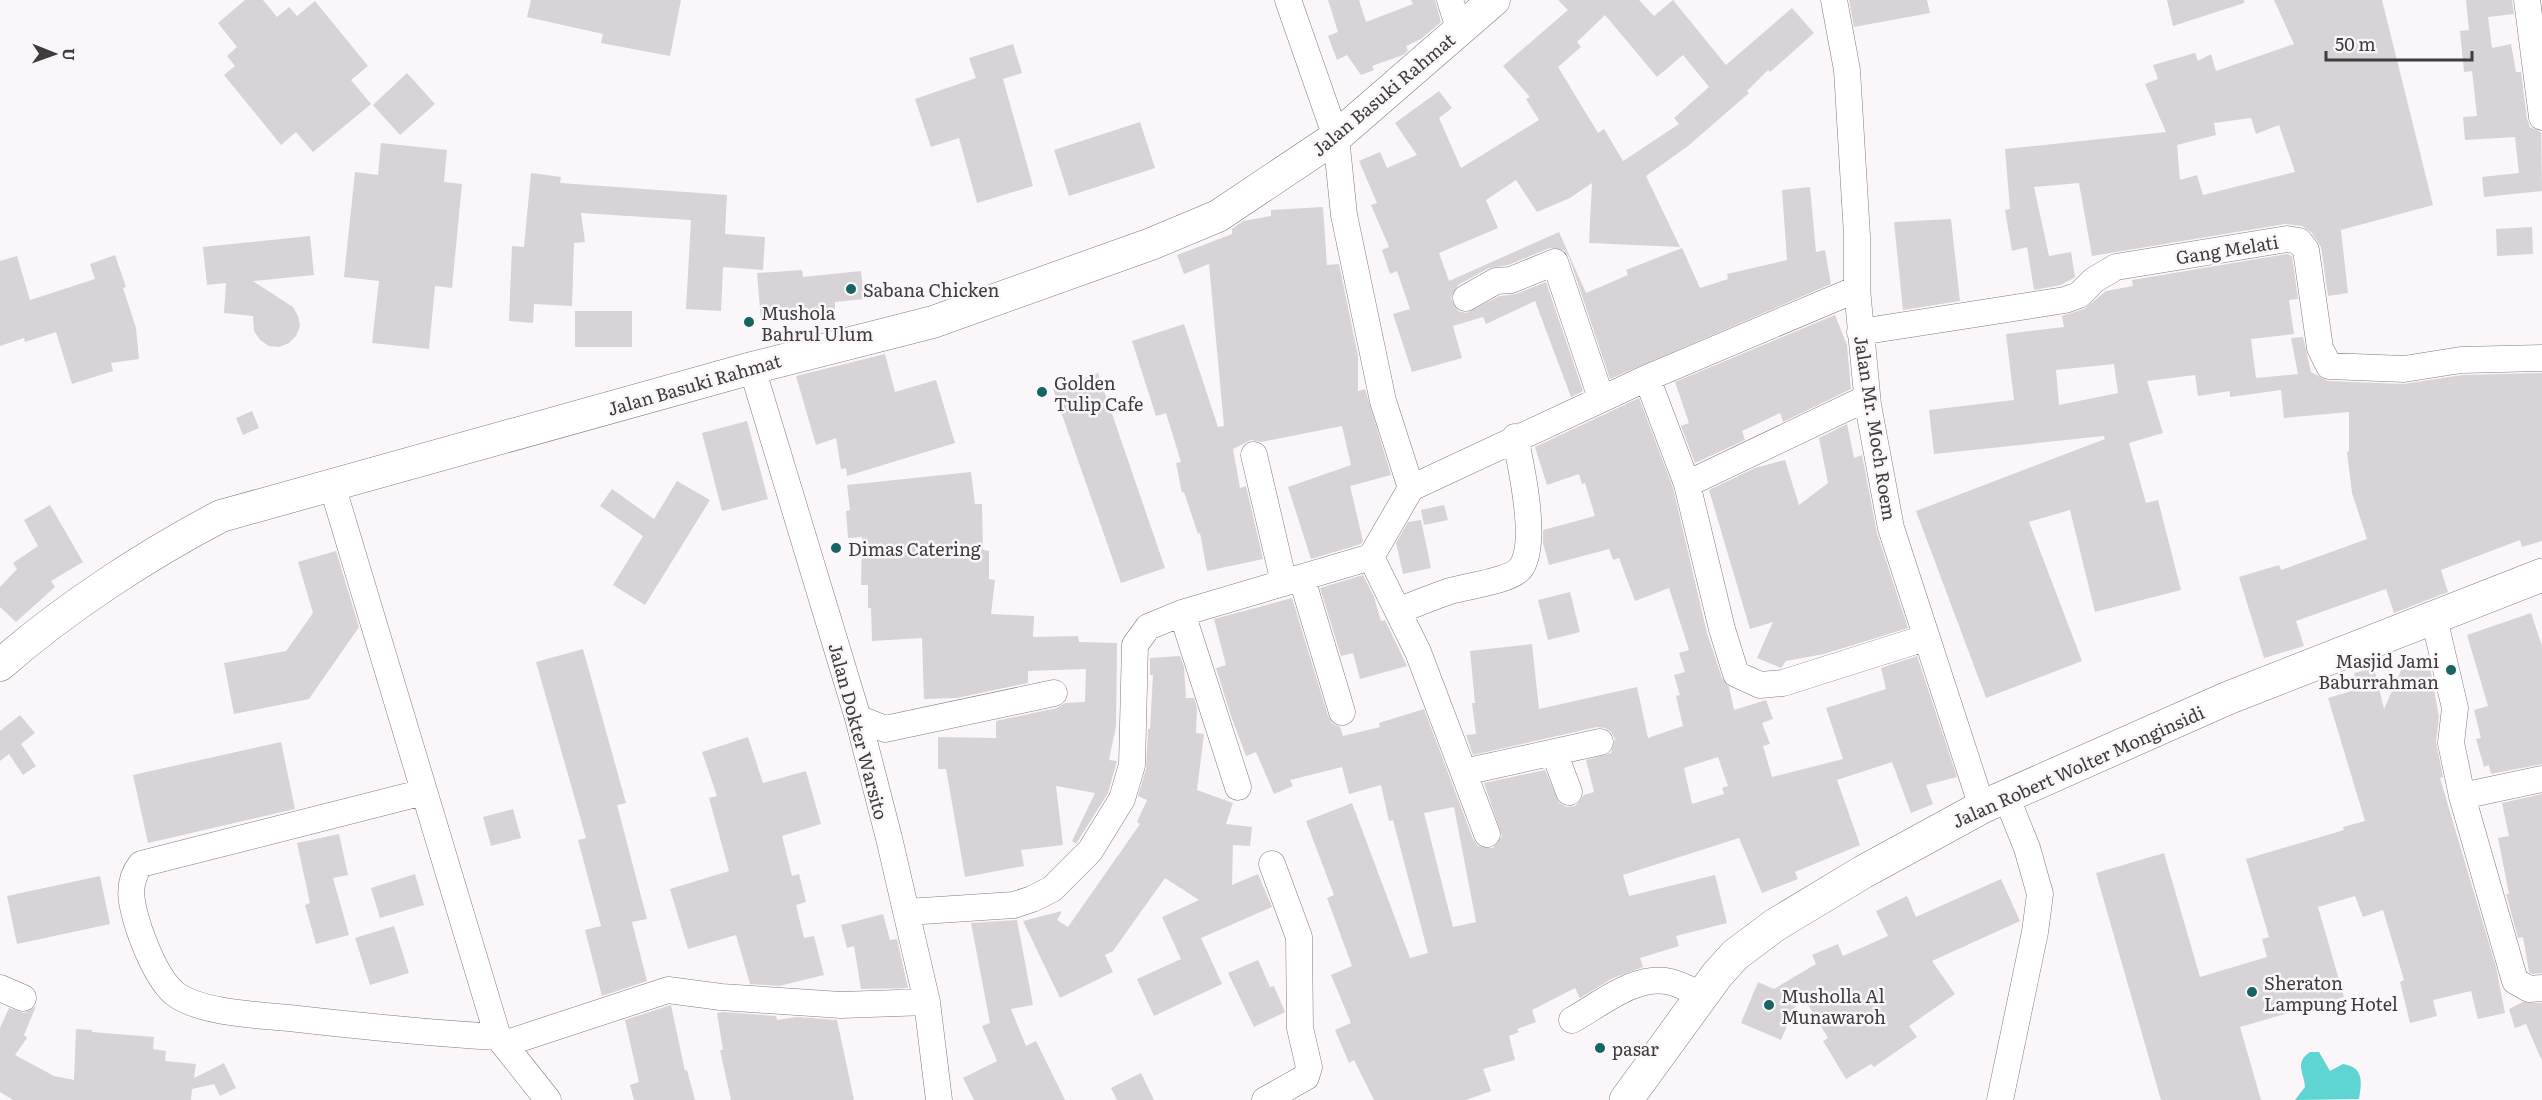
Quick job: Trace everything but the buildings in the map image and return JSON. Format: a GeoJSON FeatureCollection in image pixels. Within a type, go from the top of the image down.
{"type":"FeatureCollection","features":[{"type":"Feature","properties":{"kind":"highway","name":"Jalan Robert Wolter Monginsidi"},"geometry":{"type":"LineString","coordinates":[[1626,1100],[1702,995],[1735,955],[1775,925],[1863,872],[1994,801],[2228,698],[2542,575]]}},
{"type":"Feature","properties":{"kind":"main road","name":"Jalan Basuki Rahmat"},"geometry":{"type":"LineString","coordinates":[[2,659],[110,582],[188,533],[221,516],[752,368],[933,322],[1151,244],[1218,216],[1336,137],[1494,0]]}},
{"type":"Feature","properties":{"kind":"street"},"geometry":{"type":"LineString","coordinates":[[1288,0],[1336,137],[1344,215],[1383,401],[1411,488]]}},
{"type":"Feature","properties":{"kind":"street"},"geometry":{"type":"LineString","coordinates":[[1450,0],[1460,31]]}},
{"type":"Feature","properties":{"kind":"street","name":"Jalan Mr. Moch Roem"},"geometry":{"type":"LineString","coordinates":[[1834,0],[1847,70],[1860,332],[1868,398],[1891,528],[1924,638],[1994,801],[2026,848],[2040,894],[2000,1100]]}},
{"type":"Feature","properties":{"kind":"street"},"geometry":{"type":"LineString","coordinates":[[2533,5],[2542,117]]}},
{"type":"Feature","properties":{"kind":"street","name":"Gang Melati"},"geometry":{"type":"LineString","coordinates":[[1860,332],[2065,300],[2079,296],[2094,280],[2116,267],[2287,239],[2299,242],[2306,250],[2320,348],[2329,366],[2403,369],[2461,360],[2542,358]]}},
{"type":"Feature","properties":{"kind":"street"},"geometry":{"type":"LineString","coordinates":[[1466,298],[1496,281],[1511,280],[1555,262],[1601,399]]}},
{"type":"Feature","properties":{"kind":"street"},"geometry":{"type":"LineString","coordinates":[[907,912],[1014,904],[1032,899],[1052,889],[1090,851],[1122,799],[1132,765],[1135,645],[1148,627],[1182,613],[1371,556],[1411,488],[1515,437],[1647,378],[1857,289]]}},
{"type":"Feature","properties":{"kind":"street","name":"Jalan Dokter Warsito"},"geometry":{"type":"LineString","coordinates":[[752,368],[858,718],[907,912],[927,1002],[939,1100]]}},
{"type":"Feature","properties":{"kind":"street"},"geometry":{"type":"LineString","coordinates":[[1647,378],[1686,484],[1722,629],[1736,674],[1760,685],[1783,683],[1924,638]]}},
{"type":"Feature","properties":{"kind":"street"},"geometry":{"type":"LineString","coordinates":[[1686,484],[1868,398]]}},
{"type":"Feature","properties":{"kind":"street"},"geometry":{"type":"LineString","coordinates":[[1398,611],[1452,591],[1505,577],[1519,570],[1526,555],[1526,483],[1515,437]]}},
{"type":"Feature","properties":{"kind":"street"},"geometry":{"type":"LineString","coordinates":[[1254,455],[1293,581],[1342,712]]}},
{"type":"Feature","properties":{"kind":"street"},"geometry":{"type":"LineString","coordinates":[[332,485],[501,1040],[548,1100]]}},
{"type":"Feature","properties":{"kind":"street"},"geometry":{"type":"LineString","coordinates":[[1371,556],[1418,652],[1487,834]]}},
{"type":"Feature","properties":{"kind":"street"},"geometry":{"type":"LineString","coordinates":[[1182,613],[1238,787]]}},
{"type":"Feature","properties":{"kind":"street"},"geometry":{"type":"LineString","coordinates":[[2434,618],[2455,708],[2451,743],[2462,796],[2515,981],[2529,989],[2542,988]]}},
{"type":"Feature","properties":{"kind":"street"},"geometry":{"type":"LineString","coordinates":[[858,718],[885,729],[1054,693]]}},
{"type":"Feature","properties":{"kind":"street"},"geometry":{"type":"LineString","coordinates":[[1464,772],[1600,742]]}},
{"type":"Feature","properties":{"kind":"street"},"geometry":{"type":"LineString","coordinates":[[1554,752],[1569,792]]}},
{"type":"Feature","properties":{"kind":"street"},"geometry":{"type":"LineString","coordinates":[[2462,796],[2542,779]]}},
{"type":"Feature","properties":{"kind":"street"},"geometry":{"type":"LineString","coordinates":[[424,792],[141,864],[134,873],[130,886],[137,922],[162,977],[173,992],[187,1000],[236,1012],[501,1040],[668,990],[721,997],[841,1005],[927,1002]]}},
{"type":"Feature","properties":{"kind":"street"},"geometry":{"type":"LineString","coordinates":[[1265,1100],[1306,1077],[1309,1067],[1300,1028],[1299,937],[1272,864]]}},
{"type":"Feature","properties":{"kind":"street"},"geometry":{"type":"LineString","coordinates":[[1572,1020],[1625,990],[1651,980],[1671,982],[1702,995]]}},
{"type":"Feature","properties":{"kind":"water"},"geometry":{"type":"Polygon","coordinates":[[[2310,1052],[2319,1052],[2330,1071],[2343,1064],[2355,1068],[2361,1081],[2359,1099],[2295,1100],[2305,1087],[2301,1064],[2310,1052]]]}},
{"type":"Feature","properties":{"kind":"place","name":"Sabana Chicken"},"geometry":{"type":"Point","coordinates":[851,289]}},
{"type":"Feature","properties":{"kind":"place","name":"Mushola Bahrul Ulum"},"geometry":{"type":"Point","coordinates":[749,322]}},
{"type":"Feature","properties":{"kind":"place","name":"Golden Tulip Cafe"},"geometry":{"type":"Point","coordinates":[1042,392]}},
{"type":"Feature","properties":{"kind":"place","name":"Dimas Catering"},"geometry":{"type":"Point","coordinates":[836,548]}},
{"type":"Feature","properties":{"kind":"place","name":"Masjid Jami Baburrahman"},"geometry":{"type":"Point","coordinates":[2451,670]}},
{"type":"Feature","properties":{"kind":"place","name":"Sheraton Lampung Hotel"},"geometry":{"type":"Point","coordinates":[2252,992]}},
{"type":"Feature","properties":{"kind":"place","name":"Musholla Al Munawaroh"},"geometry":{"type":"Point","coordinates":[1769,1005]}},
{"type":"Feature","properties":{"kind":"place","name":"pasar"},"geometry":{"type":"Point","coordinates":[1600,1048]}}]}
